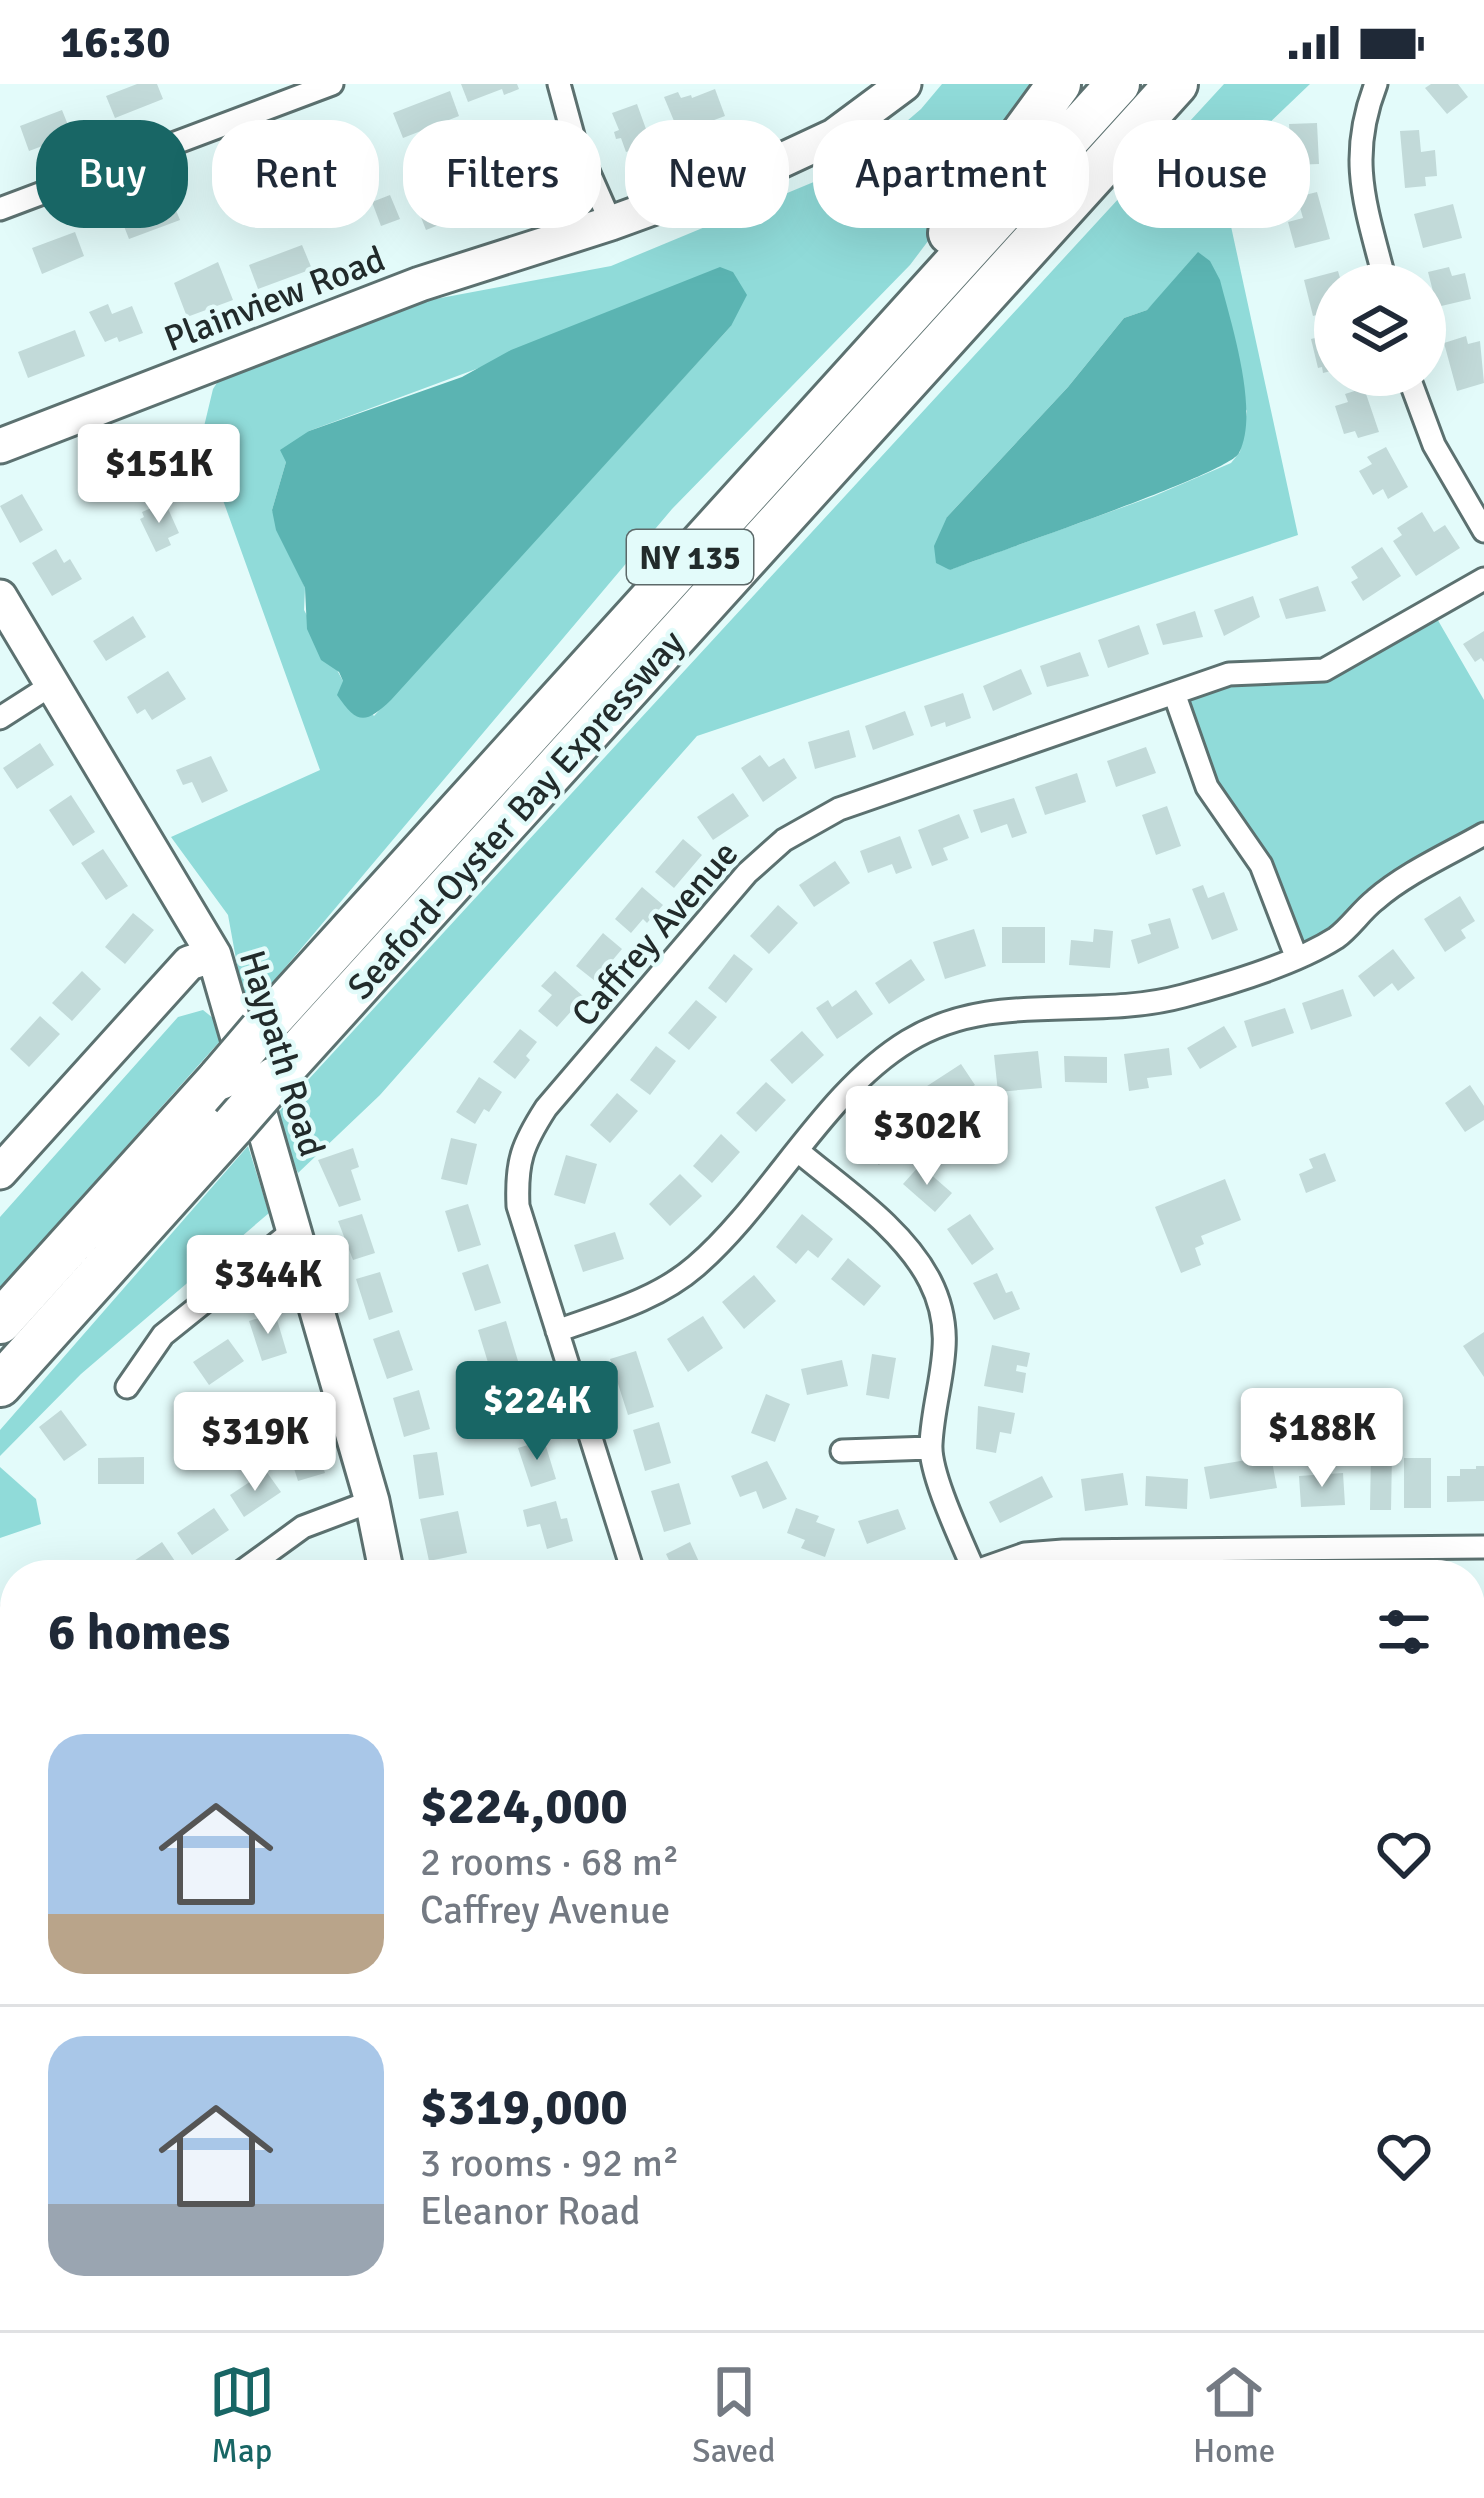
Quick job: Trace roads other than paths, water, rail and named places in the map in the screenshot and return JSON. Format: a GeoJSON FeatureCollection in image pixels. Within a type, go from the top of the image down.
{"type":"FeatureCollection","features":[{"type":"Feature","properties":{"kind":"highway"},"geometry":{"type":"LineString","coordinates":[[820,414],[1059,84]]}},
{"type":"Feature","properties":{"kind":"highway","name":"Seaford-Oyster Bay Expressway"},"geometry":{"type":"LineString","coordinates":[[0,1322],[1118,84]]}},
{"type":"Feature","properties":{"kind":"highway","name":"Seaford-Oyster Bay Expressway"},"geometry":{"type":"LineString","coordinates":[[0,1385],[1176,84]]}},
{"type":"Feature","properties":{"kind":"highway"},"geometry":{"type":"LineString","coordinates":[[1042,232],[1209,84]]}},
{"type":"Feature","properties":{"kind":"street"},"geometry":{"type":"LineString","coordinates":[[0,209],[332,84]]}},
{"type":"Feature","properties":{"kind":"street"},"geometry":{"type":"LineString","coordinates":[[560,84],[574,139],[611,223]]}},
{"type":"Feature","properties":{"kind":"street","name":"Plainview Road"},"geometry":{"type":"LineString","coordinates":[[0,446],[420,284],[611,223],[776,163],[833,136],[904,84]]}},
{"type":"Feature","properties":{"kind":"street"},"geometry":{"type":"LineString","coordinates":[[1376,84],[1365,112],[1358,162],[1381,264]]}},
{"type":"Feature","properties":{"kind":"street"},"geometry":{"type":"LineString","coordinates":[[1416,396],[1434,445],[1484,532]]}},
{"type":"Feature","properties":{"kind":"street","name":"Caffrey Avenue"},"geometry":{"type":"LineString","coordinates":[[629,1560],[518,1207],[517,1173],[522,1145],[546,1108],[747,873],[784,840],[839,808],[1229,674],[1324,670],[1484,579]]}},
{"type":"Feature","properties":{"kind":"street","name":"Haypath Road"},"geometry":{"type":"LineString","coordinates":[[0,597],[214,955],[372,1501],[384,1560]]}},
{"type":"Feature","properties":{"kind":"street"},"geometry":{"type":"LineString","coordinates":[[0,718],[53,684]]}},
{"type":"Feature","properties":{"kind":"street"},"geometry":{"type":"LineString","coordinates":[[1174,693],[1207,787],[1261,865],[1296,956]]}},
{"type":"Feature","properties":{"kind":"street"},"geometry":{"type":"LineString","coordinates":[[556,1331],[639,1301],[696,1266],[868,1070],[908,1041],[966,1016],[1024,1007],[1097,1010],[1149,1005],[1296,956],[1337,937],[1378,897],[1484,833]]}},
{"type":"Feature","properties":{"kind":"street"},"geometry":{"type":"LineString","coordinates":[[0,1172],[189,963],[214,955]]}},
{"type":"Feature","properties":{"kind":"street"},"geometry":{"type":"LineString","coordinates":[[798,1151],[902,1241],[932,1285],[943,1318],[946,1357],[930,1448],[970,1560]]}},
{"type":"Feature","properties":{"kind":"street"},"geometry":{"type":"LineString","coordinates":[[127,1387],[163,1335],[295,1229]]}},
{"type":"Feature","properties":{"kind":"street"},"geometry":{"type":"LineString","coordinates":[[842,1451],[930,1448]]}},
{"type":"Feature","properties":{"kind":"street"},"geometry":{"type":"LineString","coordinates":[[258,1560],[303,1527],[372,1501]]}},
{"type":"Feature","properties":{"kind":"street"},"geometry":{"type":"LineString","coordinates":[[1009,1560],[1063,1551],[1484,1547]]}}]}
